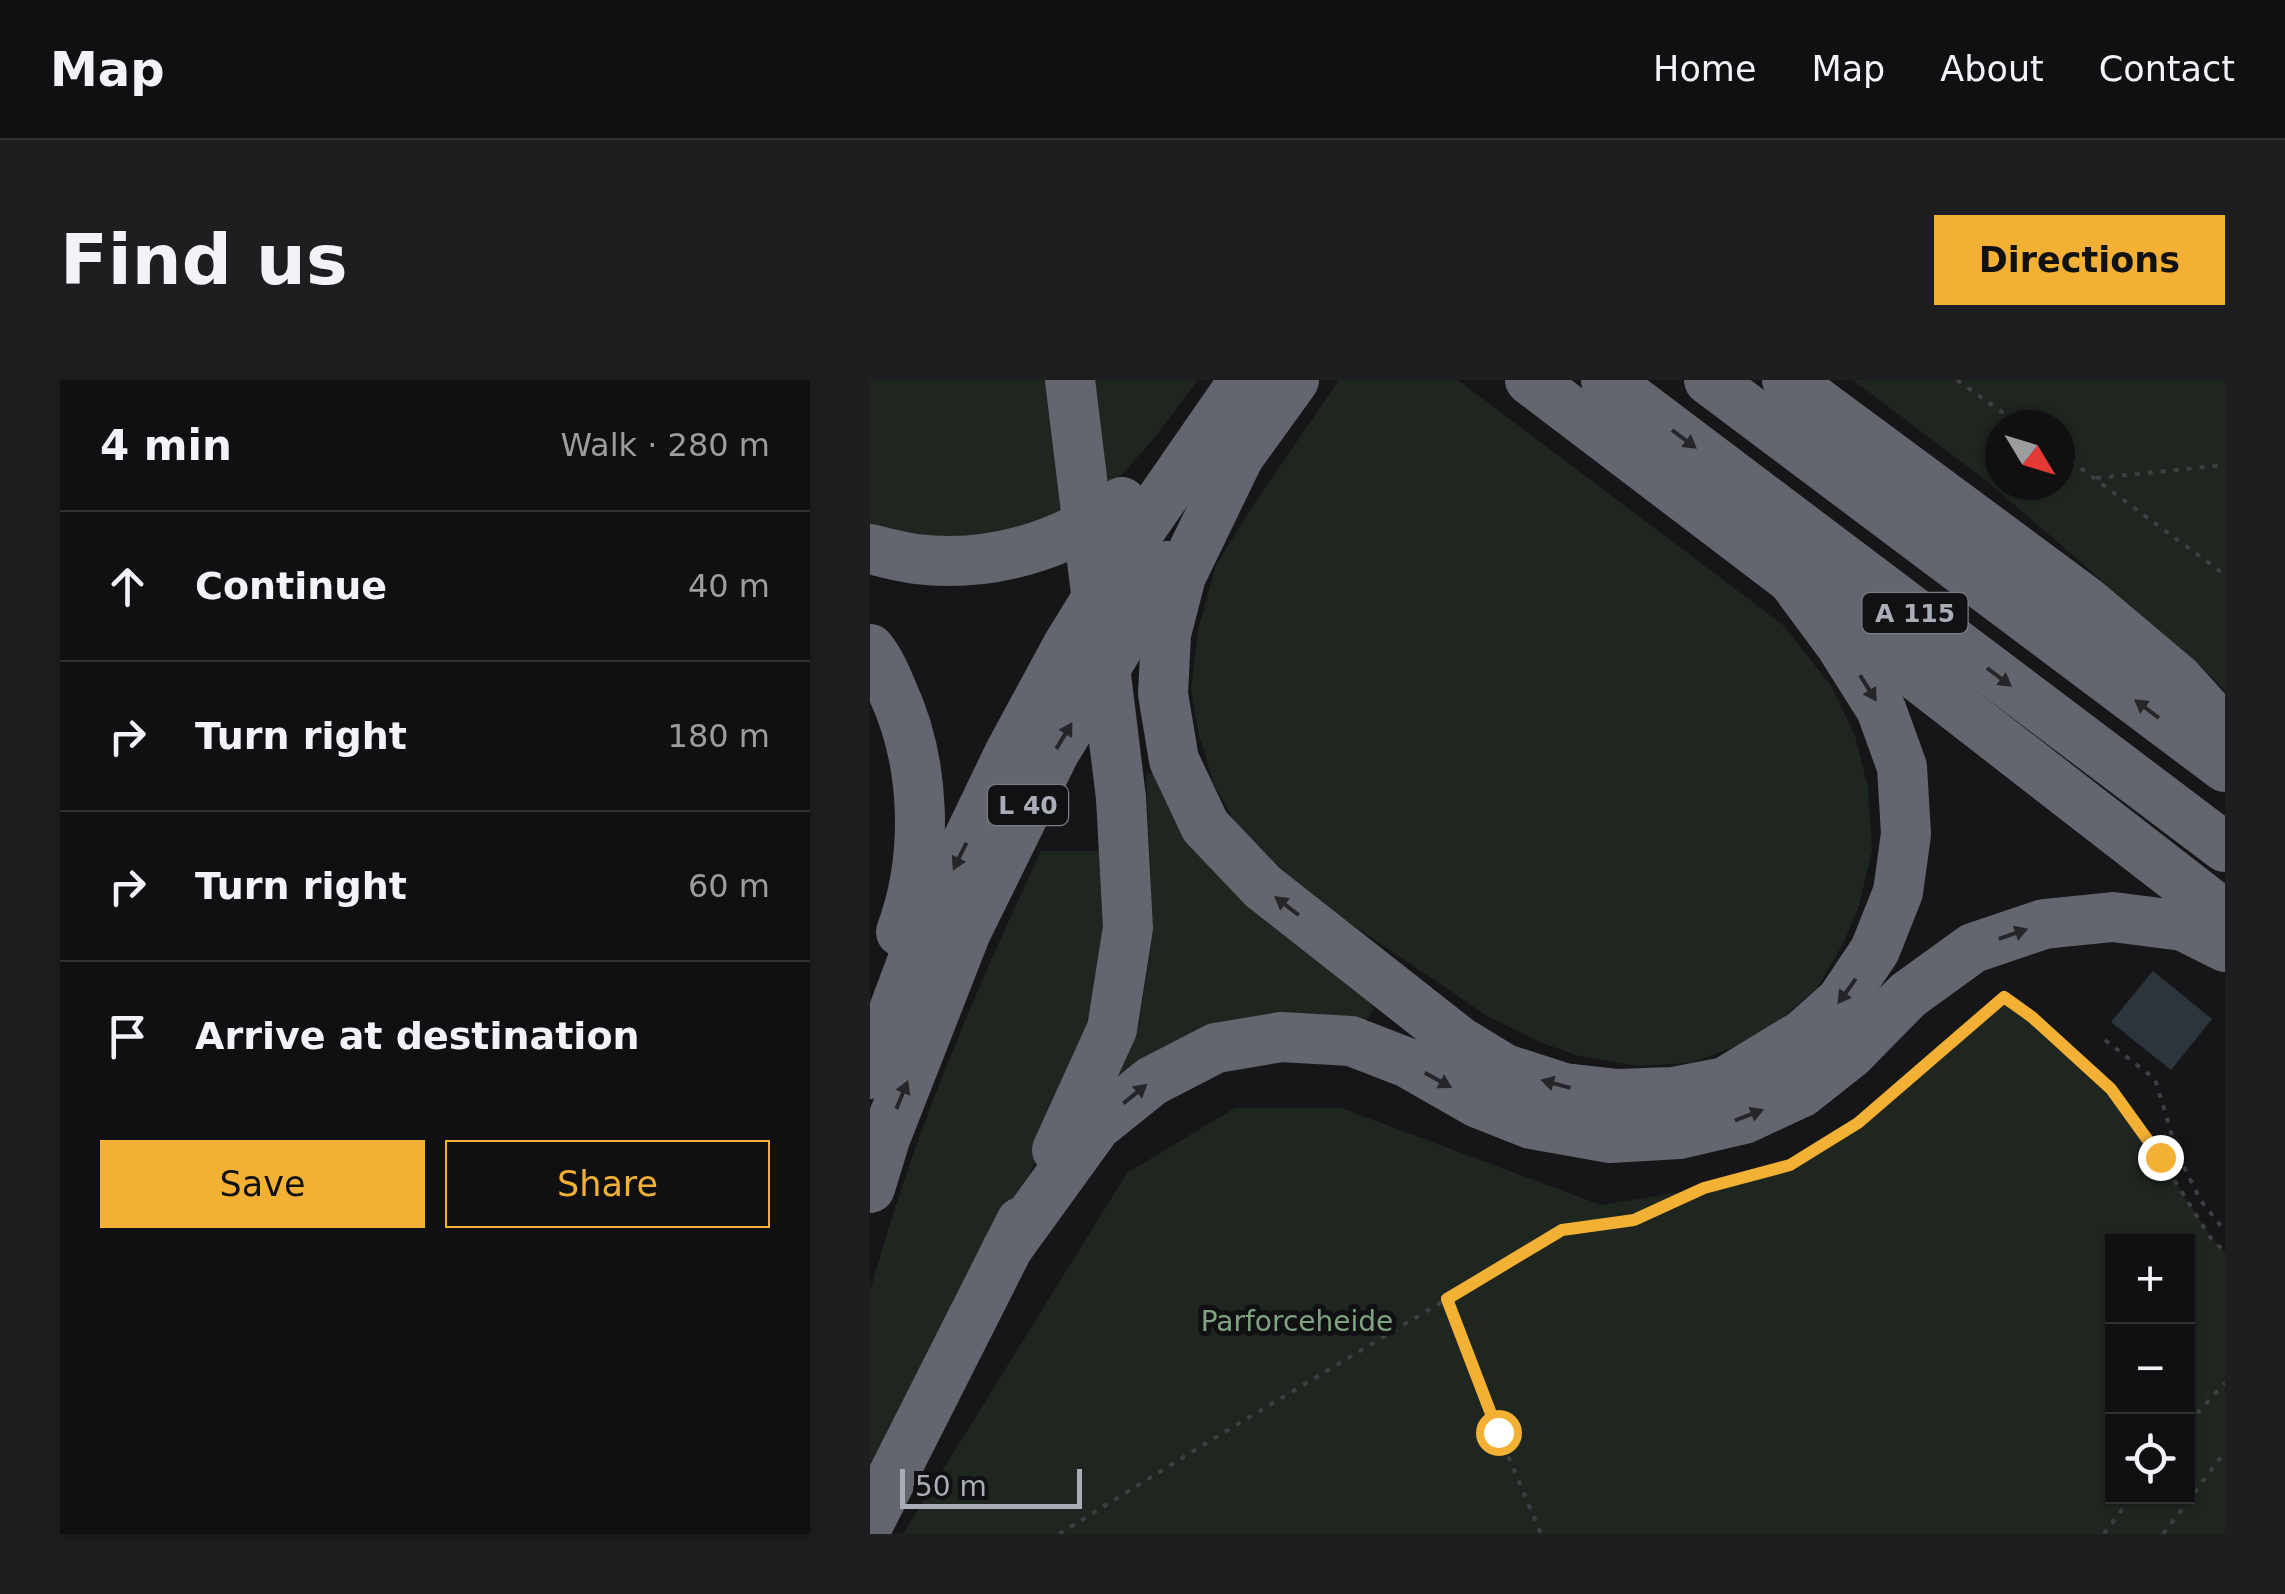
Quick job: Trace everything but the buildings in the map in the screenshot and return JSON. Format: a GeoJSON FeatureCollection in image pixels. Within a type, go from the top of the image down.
{"type":"FeatureCollection","features":[{"type":"Feature","properties":{"kind":"highway"},"geometry":{"type":"LineString","coordinates":[[870,1521],[1073,1119],[1112,1029],[1128,928],[1122,798],[1070,380]]}},
{"type":"Feature","properties":{"kind":"highway","name":"L 40"},"geometry":{"type":"LineString","coordinates":[[870,1074],[922,935],[1009,754],[1068,645],[1125,552],[1236,414],[1294,380]]}},
{"type":"Feature","properties":{"kind":"highway"},"geometry":{"type":"LineString","coordinates":[[1530,380],[2225,915]]}},
{"type":"Feature","properties":{"kind":"highway","name":"A 115"},"geometry":{"type":"LineString","coordinates":[[1606,380],[2225,847]]}},
{"type":"Feature","properties":{"kind":"highway","name":"A 115"},"geometry":{"type":"LineString","coordinates":[[1708,380],[2225,767]]}},
{"type":"Feature","properties":{"kind":"highway"},"geometry":{"type":"LineString","coordinates":[[1787,380],[2087,602],[2178,679],[2225,731]]}},
{"type":"Feature","properties":{"kind":"highway"},"geometry":{"type":"LineString","coordinates":[[870,550],[917,560],[978,560],[1027,550],[1071,534],[1105,515],[1236,414]]}},
{"type":"Feature","properties":{"kind":"highway"},"geometry":{"type":"LineString","coordinates":[[1236,414],[1166,634],[1162,694],[1174,760],[1205,826],[1263,887],[1459,1041],[1505,1068],[1564,1088],[1618,1094],[1673,1092],[1725,1082],[1804,1034],[1841,1001],[1875,950],[1898,892],[1901,873],[1906,834],[1902,766],[1881,709],[1792,579]]}},
{"type":"Feature","properties":{"kind":"highway","name":"L 40"},"geometry":{"type":"LineString","coordinates":[[870,1188],[884,1139],[966,932],[1054,753],[1164,571],[1236,414]]}},
{"type":"Feature","properties":{"kind":"highway"},"geometry":{"type":"LineString","coordinates":[[870,649],[901,710],[917,768],[919,840],[911,906],[888,970],[870,1046]]}},
{"type":"Feature","properties":{"kind":"highway"},"geometry":{"type":"LineString","coordinates":[[1007,1249],[1096,1126],[1152,1080],[1216,1048],[1281,1037],[1351,1041],[1408,1064],[1478,1103],[1531,1124],[1609,1138],[1680,1134],[1744,1119],[1802,1092],[1850,1054],[1908,995],[1973,948],[2044,924],[2113,917],[2183,926],[2225,947]]}},
{"type":"Feature","properties":{"kind":"path"},"geometry":{"type":"LineString","coordinates":[[1956,380],[1999,410]]}},
{"type":"Feature","properties":{"kind":"path"},"geometry":{"type":"LineString","coordinates":[[2075,463],[2225,575]]}},
{"type":"Feature","properties":{"kind":"path"},"geometry":{"type":"LineString","coordinates":[[2096,478],[2225,465]]}},
{"type":"Feature","properties":{"kind":"path"},"geometry":{"type":"LineString","coordinates":[[1059,1534],[1562,1230],[1634,1220],[1704,1188],[1790,1165],[1858,1123],[2004,997],[2032,1017],[2111,1089],[2210,1236],[2225,1252]]}},
{"type":"Feature","properties":{"kind":"path"},"geometry":{"type":"LineString","coordinates":[[2105,1040],[2156,1080],[2178,1155],[2201,1201],[2225,1231]]}},
{"type":"Feature","properties":{"kind":"path"},"geometry":{"type":"LineString","coordinates":[[1447,1299],[1540,1534]]}},
{"type":"Feature","properties":{"kind":"path"},"geometry":{"type":"LineString","coordinates":[[2195,1415],[2225,1383]]}},
{"type":"Feature","properties":{"kind":"path"},"geometry":{"type":"LineString","coordinates":[[2163,1534],[2225,1452]]}},
{"type":"Feature","properties":{"kind":"path"},"geometry":{"type":"LineString","coordinates":[[2104,1534],[2126,1504]]}},
{"type":"Feature","properties":{"kind":"green space"},"geometry":{"type":"Polygon","coordinates":[[[870,380],[1198,380],[1117,480],[1053,521],[960,541],[870,531],[870,380]]]}},
{"type":"Feature","properties":{"kind":"green space"},"geometry":{"type":"Polygon","coordinates":[[[1339,380],[1458,380],[1783,625],[1832,687],[1855,736],[1868,787],[1872,850],[1859,906],[1843,944],[1817,988],[1746,1043],[1689,1063],[1638,1066],[1579,1056],[1542,1043],[1489,1017],[1338,915],[1283,871],[1237,826],[1214,784],[1199,735],[1191,689],[1198,630],[1216,565],[1339,380]]]}},
{"type":"Feature","properties":{"kind":"green space"},"geometry":{"type":"Polygon","coordinates":[[[1853,380],[2225,380],[2225,691],[2009,500],[2075,500],[2075,410],[1985,410],[1985,479],[1853,380]]]}},
{"type":"Feature","properties":{"kind":"green space"},"geometry":{"type":"Polygon","coordinates":[[[1146,773],[1163,774],[1352,982],[1374,1009],[1362,1026],[1193,1035],[1119,1074],[1139,1024],[1153,934],[1146,773]]]}},
{"type":"Feature","properties":{"kind":"green space"},"geometry":{"type":"Polygon","coordinates":[[[1041,851],[1104,851],[1109,920],[1088,1047],[1031,1171],[870,1482],[870,1292],[905,1179],[946,1068],[1041,851]]]}},
{"type":"Feature","properties":{"kind":"green space","name":"Parforceheide"},"geometry":{"type":"Polygon","coordinates":[[[2004,997],[2032,1017],[2111,1089],[2210,1236],[2225,1252],[2225,1534],[903,1534],[1127,1173],[1235,1108],[1341,1108],[1601,1205],[1705,1188],[1790,1165],[1858,1123],[2004,997]]]}},
{"type":"Feature","properties":{"kind":"shaded area"},"geometry":{"type":"Polygon","coordinates":[[[2153,971],[2212,1019],[2171,1070],[2111,1022],[2153,971]]]}},
{"type":"Feature","properties":{"kind":"route"},"geometry":{"type":"LineString","coordinates":[[1498,1432],[1447,1299],[1562,1230],[1634,1220],[1704,1188],[1790,1165],[1858,1123],[2004,997],[2032,1017],[2111,1089],[2160,1157]]}}]}
